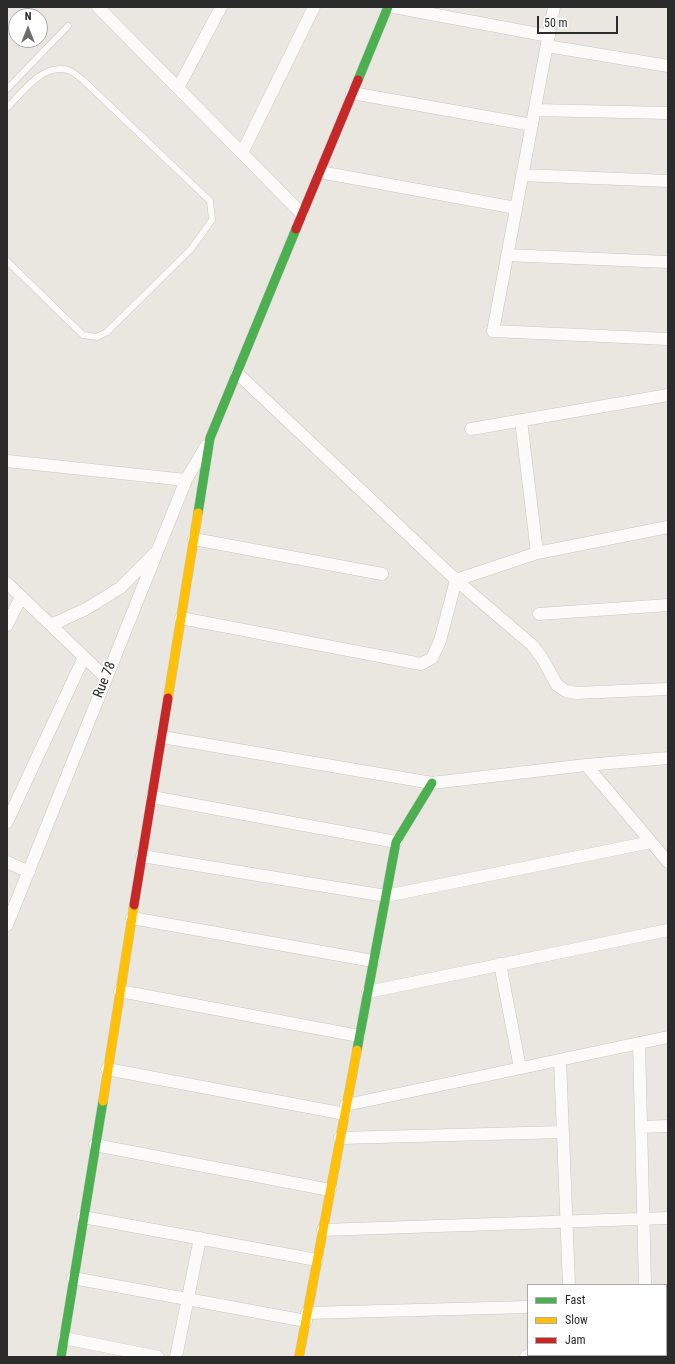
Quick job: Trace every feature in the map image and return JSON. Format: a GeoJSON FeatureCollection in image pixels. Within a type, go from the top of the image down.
{"type":"FeatureCollection","features":[{"type":"Feature","properties":{"kind":"street"},"geometry":{"type":"LineString","coordinates":[[178,88],[221,7]]}},
{"type":"Feature","properties":{"kind":"street"},"geometry":{"type":"LineString","coordinates":[[242,153],[314,7]]}},
{"type":"Feature","properties":{"kind":"street"},"geometry":{"type":"LineString","coordinates":[[60,1357],[210,438],[388,7]]}},
{"type":"Feature","properties":{"kind":"street"},"geometry":{"type":"LineString","coordinates":[[394,7],[668,66]]}},
{"type":"Feature","properties":{"kind":"street"},"geometry":{"type":"LineString","coordinates":[[554,7],[493,331],[668,339]]}},
{"type":"Feature","properties":{"kind":"street"},"geometry":{"type":"LineString","coordinates":[[102,8],[302,214]]}},
{"type":"Feature","properties":{"kind":"street"},"geometry":{"type":"LineString","coordinates":[[352,93],[532,125]]}},
{"type":"Feature","properties":{"kind":"street"},"geometry":{"type":"LineString","coordinates":[[535,110],[668,113]]}},
{"type":"Feature","properties":{"kind":"street"},"geometry":{"type":"LineString","coordinates":[[320,172],[516,208]]}},
{"type":"Feature","properties":{"kind":"street"},"geometry":{"type":"LineString","coordinates":[[522,175],[668,181]]}},
{"type":"Feature","properties":{"kind":"street"},"geometry":{"type":"LineString","coordinates":[[507,255],[668,262]]}},
{"type":"Feature","properties":{"kind":"street"},"geometry":{"type":"LineString","coordinates":[[237,373],[456,580],[532,646],[542,658],[557,685],[566,691],[576,694],[668,689]]}},
{"type":"Feature","properties":{"kind":"street"},"geometry":{"type":"LineString","coordinates":[[471,429],[668,395]]}},
{"type":"Feature","properties":{"kind":"street"},"geometry":{"type":"LineString","coordinates":[[521,420],[536,553]]}},
{"type":"Feature","properties":{"kind":"street","name":"Rue 78"},"geometry":{"type":"LineString","coordinates":[[7,925],[186,480],[210,438]]}},
{"type":"Feature","properties":{"kind":"street"},"geometry":{"type":"LineString","coordinates":[[7,461],[186,480]]}},
{"type":"Feature","properties":{"kind":"street"},"geometry":{"type":"LineString","coordinates":[[456,580],[536,553],[668,528]]}},
{"type":"Feature","properties":{"kind":"street"},"geometry":{"type":"LineString","coordinates":[[194,539],[382,574]]}},
{"type":"Feature","properties":{"kind":"street"},"geometry":{"type":"LineString","coordinates":[[50,625],[86,609],[120,588],[158,551]]}},
{"type":"Feature","properties":{"kind":"street"},"geometry":{"type":"LineString","coordinates":[[181,618],[422,664],[432,658],[437,647],[456,580]]}},
{"type":"Feature","properties":{"kind":"street"},"geometry":{"type":"LineString","coordinates":[[7,583],[106,678]]}},
{"type":"Feature","properties":{"kind":"street"},"geometry":{"type":"LineString","coordinates":[[7,625],[21,596]]}},
{"type":"Feature","properties":{"kind":"street"},"geometry":{"type":"LineString","coordinates":[[539,614],[668,605]]}},
{"type":"Feature","properties":{"kind":"street"},"geometry":{"type":"LineString","coordinates":[[7,822],[84,657]]}},
{"type":"Feature","properties":{"kind":"street"},"geometry":{"type":"LineString","coordinates":[[162,737],[432,782],[586,765],[668,758]]}},
{"type":"Feature","properties":{"kind":"street"},"geometry":{"type":"LineString","coordinates":[[586,765],[668,862]]}},
{"type":"Feature","properties":{"kind":"street"},"geometry":{"type":"LineString","coordinates":[[299,1357],[396,842],[432,782]]}},
{"type":"Feature","properties":{"kind":"street"},"geometry":{"type":"LineString","coordinates":[[152,797],[396,842]]}},
{"type":"Feature","properties":{"kind":"street"},"geometry":{"type":"LineString","coordinates":[[142,856],[386,896],[651,842]]}},
{"type":"Feature","properties":{"kind":"street"},"geometry":{"type":"LineString","coordinates":[[7,862],[29,872]]}},
{"type":"Feature","properties":{"kind":"street"},"geometry":{"type":"LineString","coordinates":[[132,918],[373,961]]}},
{"type":"Feature","properties":{"kind":"street"},"geometry":{"type":"LineString","coordinates":[[368,992],[668,930]]}},
{"type":"Feature","properties":{"kind":"street"},"geometry":{"type":"LineString","coordinates":[[500,964],[520,1068]]}},
{"type":"Feature","properties":{"kind":"street"},"geometry":{"type":"LineString","coordinates":[[120,991],[359,1036]]}},
{"type":"Feature","properties":{"kind":"street"},"geometry":{"type":"LineString","coordinates":[[107,1069],[345,1109],[520,1068],[668,1037]]}},
{"type":"Feature","properties":{"kind":"street"},"geometry":{"type":"LineString","coordinates":[[639,1043],[645,1284]]}},
{"type":"Feature","properties":{"kind":"street"},"geometry":{"type":"LineString","coordinates":[[560,1060],[569,1284]]}},
{"type":"Feature","properties":{"kind":"street"},"geometry":{"type":"LineString","coordinates":[[641,1127],[668,1126]]}},
{"type":"Feature","properties":{"kind":"street"},"geometry":{"type":"LineString","coordinates":[[340,1138],[563,1132]]}},
{"type":"Feature","properties":{"kind":"street"},"geometry":{"type":"LineString","coordinates":[[95,1145],[330,1190]]}},
{"type":"Feature","properties":{"kind":"street"},"geometry":{"type":"LineString","coordinates":[[83,1217],[317,1260]]}},
{"type":"Feature","properties":{"kind":"street"},"geometry":{"type":"LineString","coordinates":[[323,1230],[668,1218]]}},
{"type":"Feature","properties":{"kind":"street"},"geometry":{"type":"LineString","coordinates":[[176,1357],[200,1238]]}},
{"type":"Feature","properties":{"kind":"street"},"geometry":{"type":"LineString","coordinates":[[73,1278],[188,1299],[306,1317],[527,1307]]}},
{"type":"Feature","properties":{"kind":"street"},"geometry":{"type":"LineString","coordinates":[[64,1338],[158,1357]]}},
{"type":"Feature","properties":{"kind":"lane"},"geometry":{"type":"LineString","coordinates":[[7,89],[68,26]]}},
{"type":"Feature","properties":{"kind":"lane"},"geometry":{"type":"LineString","coordinates":[[7,108],[38,77],[52,69],[69,70],[84,81],[210,201],[212,220],[191,249],[107,332],[97,336],[83,335],[7,261]]}},
{"type":"Feature","properties":{"kind":"traffic: fast"},"geometry":{"type":"LineString","coordinates":[[358,80],[388,7]]}},
{"type":"Feature","properties":{"kind":"traffic: fast"},"geometry":{"type":"LineString","coordinates":[[198,513],[210,438],[296,229]]}},
{"type":"Feature","properties":{"kind":"traffic: fast"},"geometry":{"type":"LineString","coordinates":[[357,1050],[396,842],[432,783]]}},
{"type":"Feature","properties":{"kind":"traffic: fast"},"geometry":{"type":"LineString","coordinates":[[61,1357],[103,1101]]}},
{"type":"Feature","properties":{"kind":"traffic: slow"},"geometry":{"type":"LineString","coordinates":[[168,698],[198,513]]}},
{"type":"Feature","properties":{"kind":"traffic: slow"},"geometry":{"type":"LineString","coordinates":[[103,1101],[134,905]]}},
{"type":"Feature","properties":{"kind":"traffic: slow"},"geometry":{"type":"LineString","coordinates":[[299,1357],[357,1050]]}},
{"type":"Feature","properties":{"kind":"traffic: jam"},"geometry":{"type":"LineString","coordinates":[[296,229],[358,80]]}},
{"type":"Feature","properties":{"kind":"traffic: jam"},"geometry":{"type":"LineString","coordinates":[[134,905],[168,698]]}}]}
